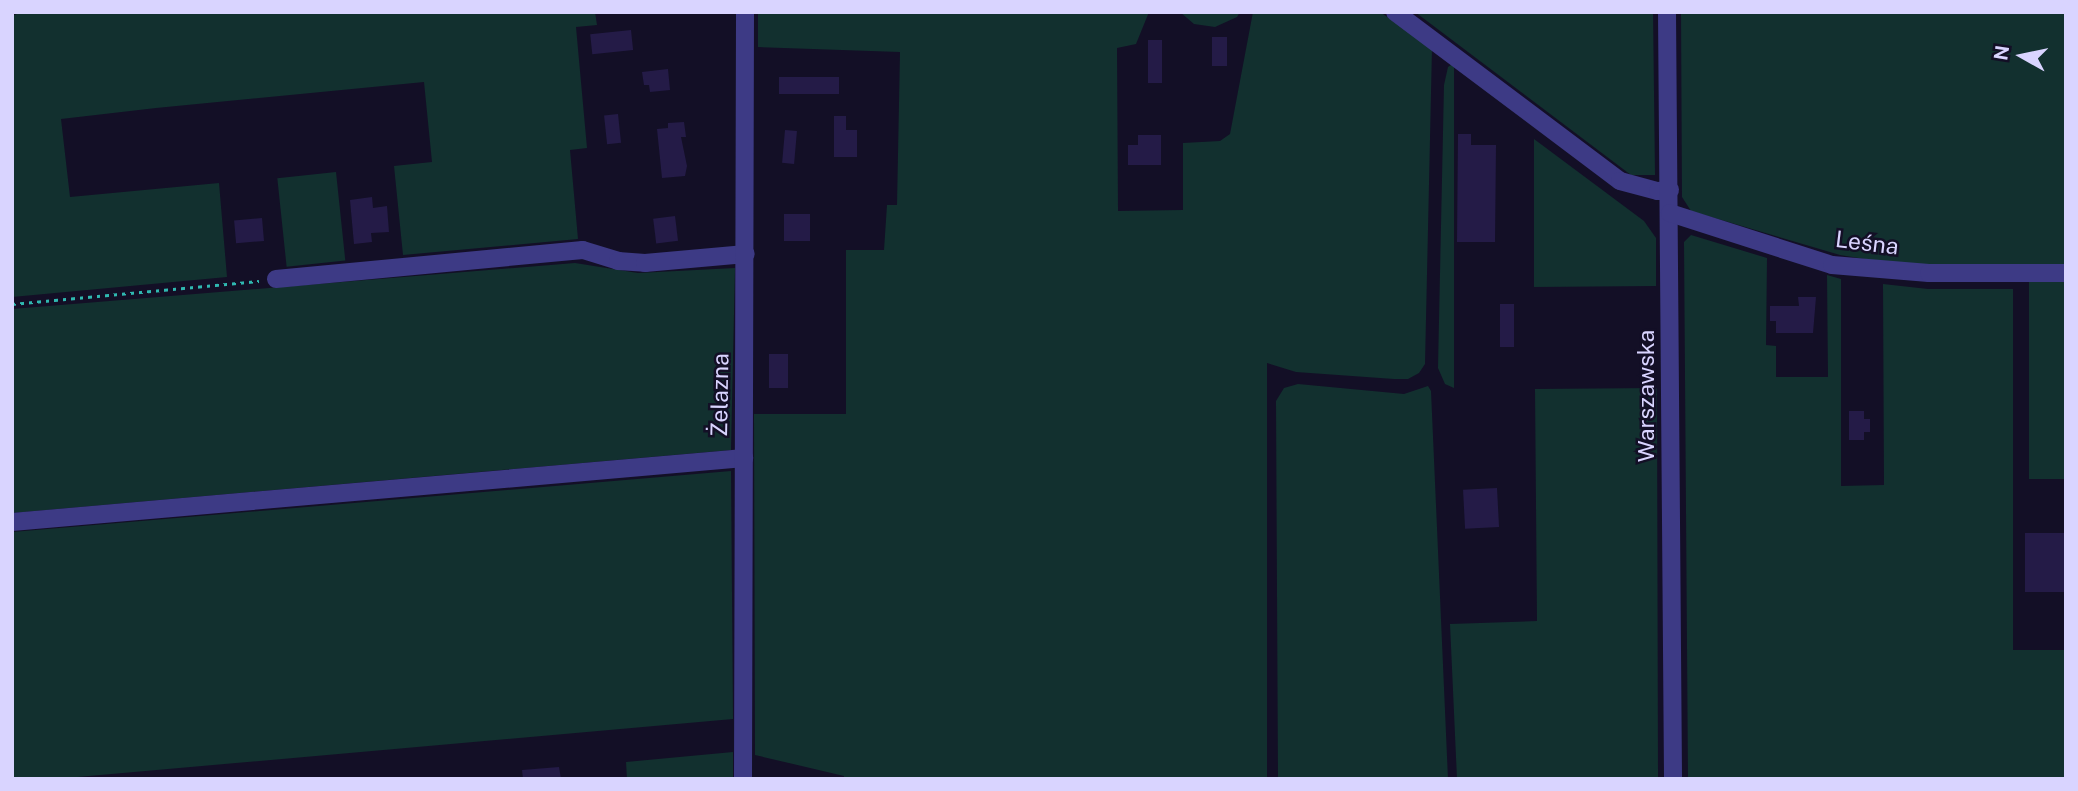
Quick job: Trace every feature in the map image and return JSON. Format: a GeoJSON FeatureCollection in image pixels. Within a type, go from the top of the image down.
{"type":"FeatureCollection","features":[{"type":"Feature","properties":{"kind":"street","name":"Żelazna"},"geometry":{"type":"LineString","coordinates":[[743,779],[745,12]]}},
{"type":"Feature","properties":{"kind":"street"},"geometry":{"type":"LineString","coordinates":[[1395,12],[1620,181],[1658,191],[1670,190]]}},
{"type":"Feature","properties":{"kind":"street","name":"Warszawska"},"geometry":{"type":"LineString","coordinates":[[1667,12],[1673,779]]}},
{"type":"Feature","properties":{"kind":"street","name":"Leśna"},"geometry":{"type":"LineString","coordinates":[[1670,213],[1832,265],[1929,274],[2066,272]]}},
{"type":"Feature","properties":{"kind":"street"},"geometry":{"type":"LineString","coordinates":[[276,279],[583,250],[631,262],[746,254]]}},
{"type":"Feature","properties":{"kind":"street"},"geometry":{"type":"LineString","coordinates":[[12,522],[744,458]]}},
{"type":"Feature","properties":{"kind":"path"},"geometry":{"type":"LineString","coordinates":[[12,304],[276,279]]}},
{"type":"Feature","properties":{"kind":"green space"},"geometry":{"type":"Polygon","coordinates":[[[22,12],[595,12],[597,25],[576,27],[587,148],[570,150],[578,239],[403,255],[394,166],[432,162],[424,82],[156,108],[61,119],[70,197],[219,183],[227,277],[12,297],[12,16],[22,12]]]}},
{"type":"Feature","properties":{"kind":"green space"},"geometry":{"type":"Polygon","coordinates":[[[758,12],[1149,12],[1136,44],[1117,48],[1118,211],[1183,210],[1183,143],[1220,141],[1230,134],[1253,12],[1380,12],[1432,48],[1425,364],[1419,373],[1408,379],[1394,379],[1296,372],[1267,363],[1267,779],[844,779],[844,776],[755,755],[754,414],[846,414],[846,250],[884,250],[887,205],[897,205],[900,52],[758,47],[758,12]]]}},
{"type":"Feature","properties":{"kind":"green space"},"geometry":{"type":"Polygon","coordinates":[[[1180,12],[1240,12],[1237,17],[1215,27],[1194,24],[1180,12]]]}},
{"type":"Feature","properties":{"kind":"green space"},"geometry":{"type":"Polygon","coordinates":[[[1415,12],[1653,12],[1655,175],[1631,175],[1415,12]]]}},
{"type":"Feature","properties":{"kind":"green space"},"geometry":{"type":"Polygon","coordinates":[[[1681,12],[2066,12],[2066,265],[1926,268],[1883,262],[1840,255],[1691,211],[1682,197],[1681,12]]]}},
{"type":"Feature","properties":{"kind":"green space"},"geometry":{"type":"Polygon","coordinates":[[[1454,63],[1454,388],[1445,384],[1438,368],[1444,85],[1448,67],[1454,63]]]}},
{"type":"Feature","properties":{"kind":"green space"},"geometry":{"type":"Polygon","coordinates":[[[1534,139],[1644,221],[1656,238],[1656,286],[1534,287],[1534,139]]]}},
{"type":"Feature","properties":{"kind":"green space"},"geometry":{"type":"Polygon","coordinates":[[[336,172],[345,261],[287,267],[277,178],[336,172]]]}},
{"type":"Feature","properties":{"kind":"green space"},"geometry":{"type":"Polygon","coordinates":[[[1691,235],[1767,258],[1766,345],[1776,346],[1776,377],[1828,377],[1827,275],[1841,279],[1841,486],[1884,485],[1883,284],[1928,289],[2013,289],[2013,650],[2066,650],[2066,779],[1688,779],[1684,242],[1691,235]]]}},
{"type":"Feature","properties":{"kind":"green space"},"geometry":{"type":"Polygon","coordinates":[[[575,263],[638,273],[735,268],[731,450],[12,513],[12,309],[575,263]]]}},
{"type":"Feature","properties":{"kind":"green space"},"geometry":{"type":"Polygon","coordinates":[[[2029,279],[2066,279],[2066,479],[2029,479],[2029,279]]]}},
{"type":"Feature","properties":{"kind":"green space"},"geometry":{"type":"Polygon","coordinates":[[[1298,384],[1404,394],[1428,386],[1431,391],[1448,779],[1278,779],[1276,401],[1284,388],[1298,384]]]}},
{"type":"Feature","properties":{"kind":"green space"},"geometry":{"type":"Polygon","coordinates":[[[1657,388],[1658,779],[1457,779],[1450,624],[1537,621],[1535,389],[1657,388]]]}},
{"type":"Feature","properties":{"kind":"green space"},"geometry":{"type":"Polygon","coordinates":[[[731,471],[733,719],[55,779],[12,779],[12,532],[731,471]]]}},
{"type":"Feature","properties":{"kind":"green space"},"geometry":{"type":"Polygon","coordinates":[[[733,752],[733,779],[627,779],[626,762],[733,752]]]}},
{"type":"Feature","properties":{"kind":"building"},"geometry":{"type":"Polygon","coordinates":[[[631,30],[633,50],[592,54],[590,34],[631,30]]]}},
{"type":"Feature","properties":{"kind":"building"},"geometry":{"type":"Polygon","coordinates":[[[1212,37],[1227,37],[1227,66],[1212,66],[1212,37]]]}},
{"type":"Feature","properties":{"kind":"building"},"geometry":{"type":"Polygon","coordinates":[[[1148,40],[1162,40],[1162,83],[1148,83],[1148,40]]]}},
{"type":"Feature","properties":{"kind":"building"},"geometry":{"type":"Polygon","coordinates":[[[668,69],[670,90],[650,92],[649,85],[644,85],[642,72],[668,69]]]}},
{"type":"Feature","properties":{"kind":"building"},"geometry":{"type":"Polygon","coordinates":[[[779,77],[839,77],[839,94],[779,94],[779,77]]]}},
{"type":"Feature","properties":{"kind":"building"},"geometry":{"type":"Polygon","coordinates":[[[618,114],[621,143],[607,144],[604,115],[618,114]]]}},
{"type":"Feature","properties":{"kind":"building"},"geometry":{"type":"Polygon","coordinates":[[[834,116],[846,116],[846,130],[857,130],[857,157],[834,157],[834,116]]]}},
{"type":"Feature","properties":{"kind":"building"},"geometry":{"type":"Polygon","coordinates":[[[684,122],[686,137],[681,137],[687,166],[685,176],[662,178],[657,129],[668,128],[668,123],[684,122]]]}},
{"type":"Feature","properties":{"kind":"building"},"geometry":{"type":"Polygon","coordinates":[[[785,130],[797,131],[794,164],[782,163],[785,130]]]}},
{"type":"Feature","properties":{"kind":"building"},"geometry":{"type":"Polygon","coordinates":[[[1458,134],[1471,134],[1471,145],[1496,145],[1495,242],[1457,242],[1458,134]]]}},
{"type":"Feature","properties":{"kind":"building"},"geometry":{"type":"Polygon","coordinates":[[[1138,135],[1161,135],[1161,165],[1128,165],[1128,145],[1138,145],[1138,135]]]}},
{"type":"Feature","properties":{"kind":"building"},"geometry":{"type":"Polygon","coordinates":[[[372,197],[373,208],[387,206],[389,232],[371,233],[372,242],[354,244],[350,200],[372,197]]]}},
{"type":"Feature","properties":{"kind":"building"},"geometry":{"type":"Polygon","coordinates":[[[784,214],[810,214],[810,241],[784,241],[784,214]]]}},
{"type":"Feature","properties":{"kind":"building"},"geometry":{"type":"Polygon","coordinates":[[[675,216],[678,241],[656,243],[653,219],[675,216]]]}},
{"type":"Feature","properties":{"kind":"building"},"geometry":{"type":"Polygon","coordinates":[[[262,218],[264,241],[236,243],[234,220],[262,218]]]}},
{"type":"Feature","properties":{"kind":"building"},"geometry":{"type":"Polygon","coordinates":[[[1798,297],[1816,297],[1813,333],[1776,333],[1776,321],[1770,321],[1770,306],[1799,306],[1798,297]]]}},
{"type":"Feature","properties":{"kind":"building"},"geometry":{"type":"Polygon","coordinates":[[[1500,304],[1514,304],[1514,347],[1500,347],[1500,304]]]}},
{"type":"Feature","properties":{"kind":"building"},"geometry":{"type":"Polygon","coordinates":[[[769,354],[788,354],[788,388],[769,388],[769,354]]]}},
{"type":"Feature","properties":{"kind":"building"},"geometry":{"type":"Polygon","coordinates":[[[1849,411],[1864,411],[1864,419],[1870,419],[1870,432],[1864,432],[1864,440],[1849,440],[1849,411]]]}},
{"type":"Feature","properties":{"kind":"building"},"geometry":{"type":"Polygon","coordinates":[[[1497,488],[1499,527],[1465,529],[1463,490],[1497,488]]]}},
{"type":"Feature","properties":{"kind":"building"},"geometry":{"type":"Polygon","coordinates":[[[2025,533],[2066,533],[2066,592],[2025,592],[2025,533]]]}},
{"type":"Feature","properties":{"kind":"building"},"geometry":{"type":"Polygon","coordinates":[[[559,767],[561,779],[523,779],[522,770],[559,767]]]}}]}
